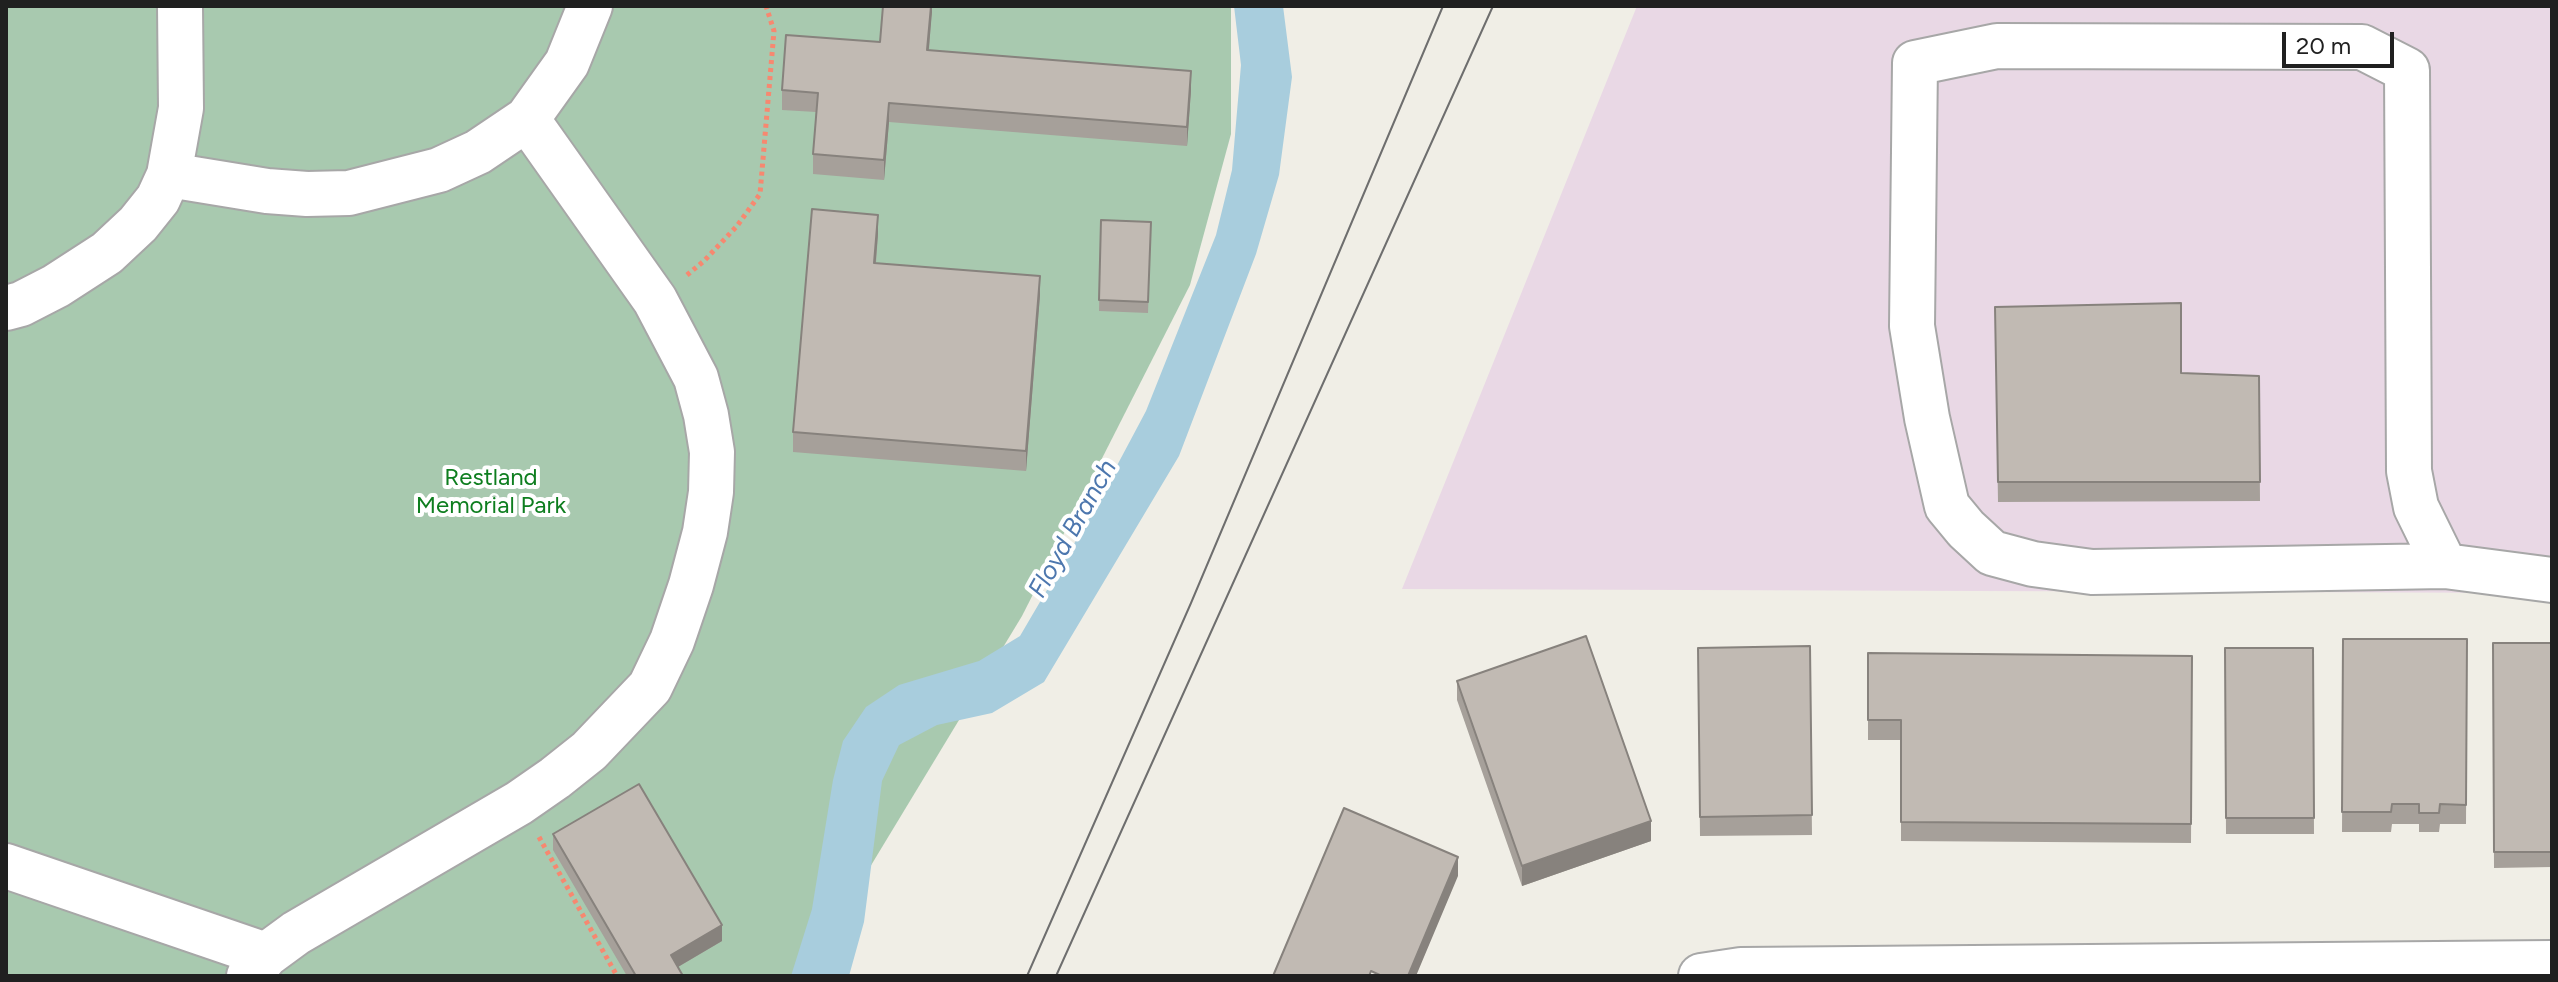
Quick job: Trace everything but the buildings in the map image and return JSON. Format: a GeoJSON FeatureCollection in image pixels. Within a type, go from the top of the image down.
{"type":"FeatureCollection","features":[{"type":"Feature","properties":{"kind":"street"},"geometry":{"type":"LineString","coordinates":[[6,308],[56,286],[107,253],[138,224],[158,199],[169,175],[181,108],[180,6]]}},
{"type":"Feature","properties":{"kind":"street"},"geometry":{"type":"LineString","coordinates":[[169,175],[267,191],[307,194],[349,193],[439,170],[478,152],[527,119],[567,63],[590,6]]}},
{"type":"Feature","properties":{"kind":"street"},"geometry":{"type":"LineString","coordinates":[[2445,566],[2416,507],[2409,471],[2407,70],[2362,47],[1997,46],[1915,63],[1912,326],[1927,418],[1947,506],[1992,553],[2033,564],[2092,572],[2445,566],[2552,580]]}},
{"type":"Feature","properties":{"kind":"street"},"geometry":{"type":"LineString","coordinates":[[6,866],[258,966],[296,933],[519,803],[555,778],[589,751],[650,687],[672,641],[705,532],[711,492],[712,452],[706,415],[696,378],[655,300],[527,119]]}},
{"type":"Feature","properties":{"kind":"street"},"geometry":{"type":"LineString","coordinates":[[1701,976],[1741,970],[2449,970],[2552,963]]}},
{"type":"Feature","properties":{"kind":"path"},"geometry":{"type":"LineString","coordinates":[[655,300],[704,261],[737,226],[760,194],[774,31],[766,6]]}},
{"type":"Feature","properties":{"kind":"path"},"geometry":{"type":"LineString","coordinates":[[519,803],[617,976]]}},
{"type":"Feature","properties":{"kind":"shaded area"},"geometry":{"type":"Polygon","coordinates":[[[1637,6],[2552,6],[2552,593],[1402,589],[1637,6]]]}},
{"type":"Feature","properties":{"kind":"green space","name":"Restland Memorial Park"},"geometry":{"type":"Polygon","coordinates":[[[6,6],[1231,6],[1231,134],[1190,285],[1022,616],[804,976],[6,976],[6,6]]]}},
{"type":"Feature","properties":{"kind":"water"},"geometry":{"type":"Polygon","coordinates":[[[1234,6],[1283,6],[1292,77],[1279,175],[1256,254],[1179,456],[1044,682],[992,713],[937,725],[899,745],[882,781],[864,922],[849,976],[791,976],[812,909],[833,780],[843,741],[866,707],[899,685],[979,661],[1020,636],[1088,520],[1146,411],[1216,235],[1232,170],[1241,65],[1234,6]]]}},
{"type":"Feature","properties":{"kind":"tram line"},"geometry":{"type":"LineString","coordinates":[[1027,976],[1191,603],[1443,6]]}},
{"type":"Feature","properties":{"kind":"tram line"},"geometry":{"type":"LineString","coordinates":[[1056,976],[1493,6]]}},
{"type":"Feature","properties":{"kind":"water label","name":"Floyd Branch"},"geometry":{"type":"Point","coordinates":[1073,529]}}]}
